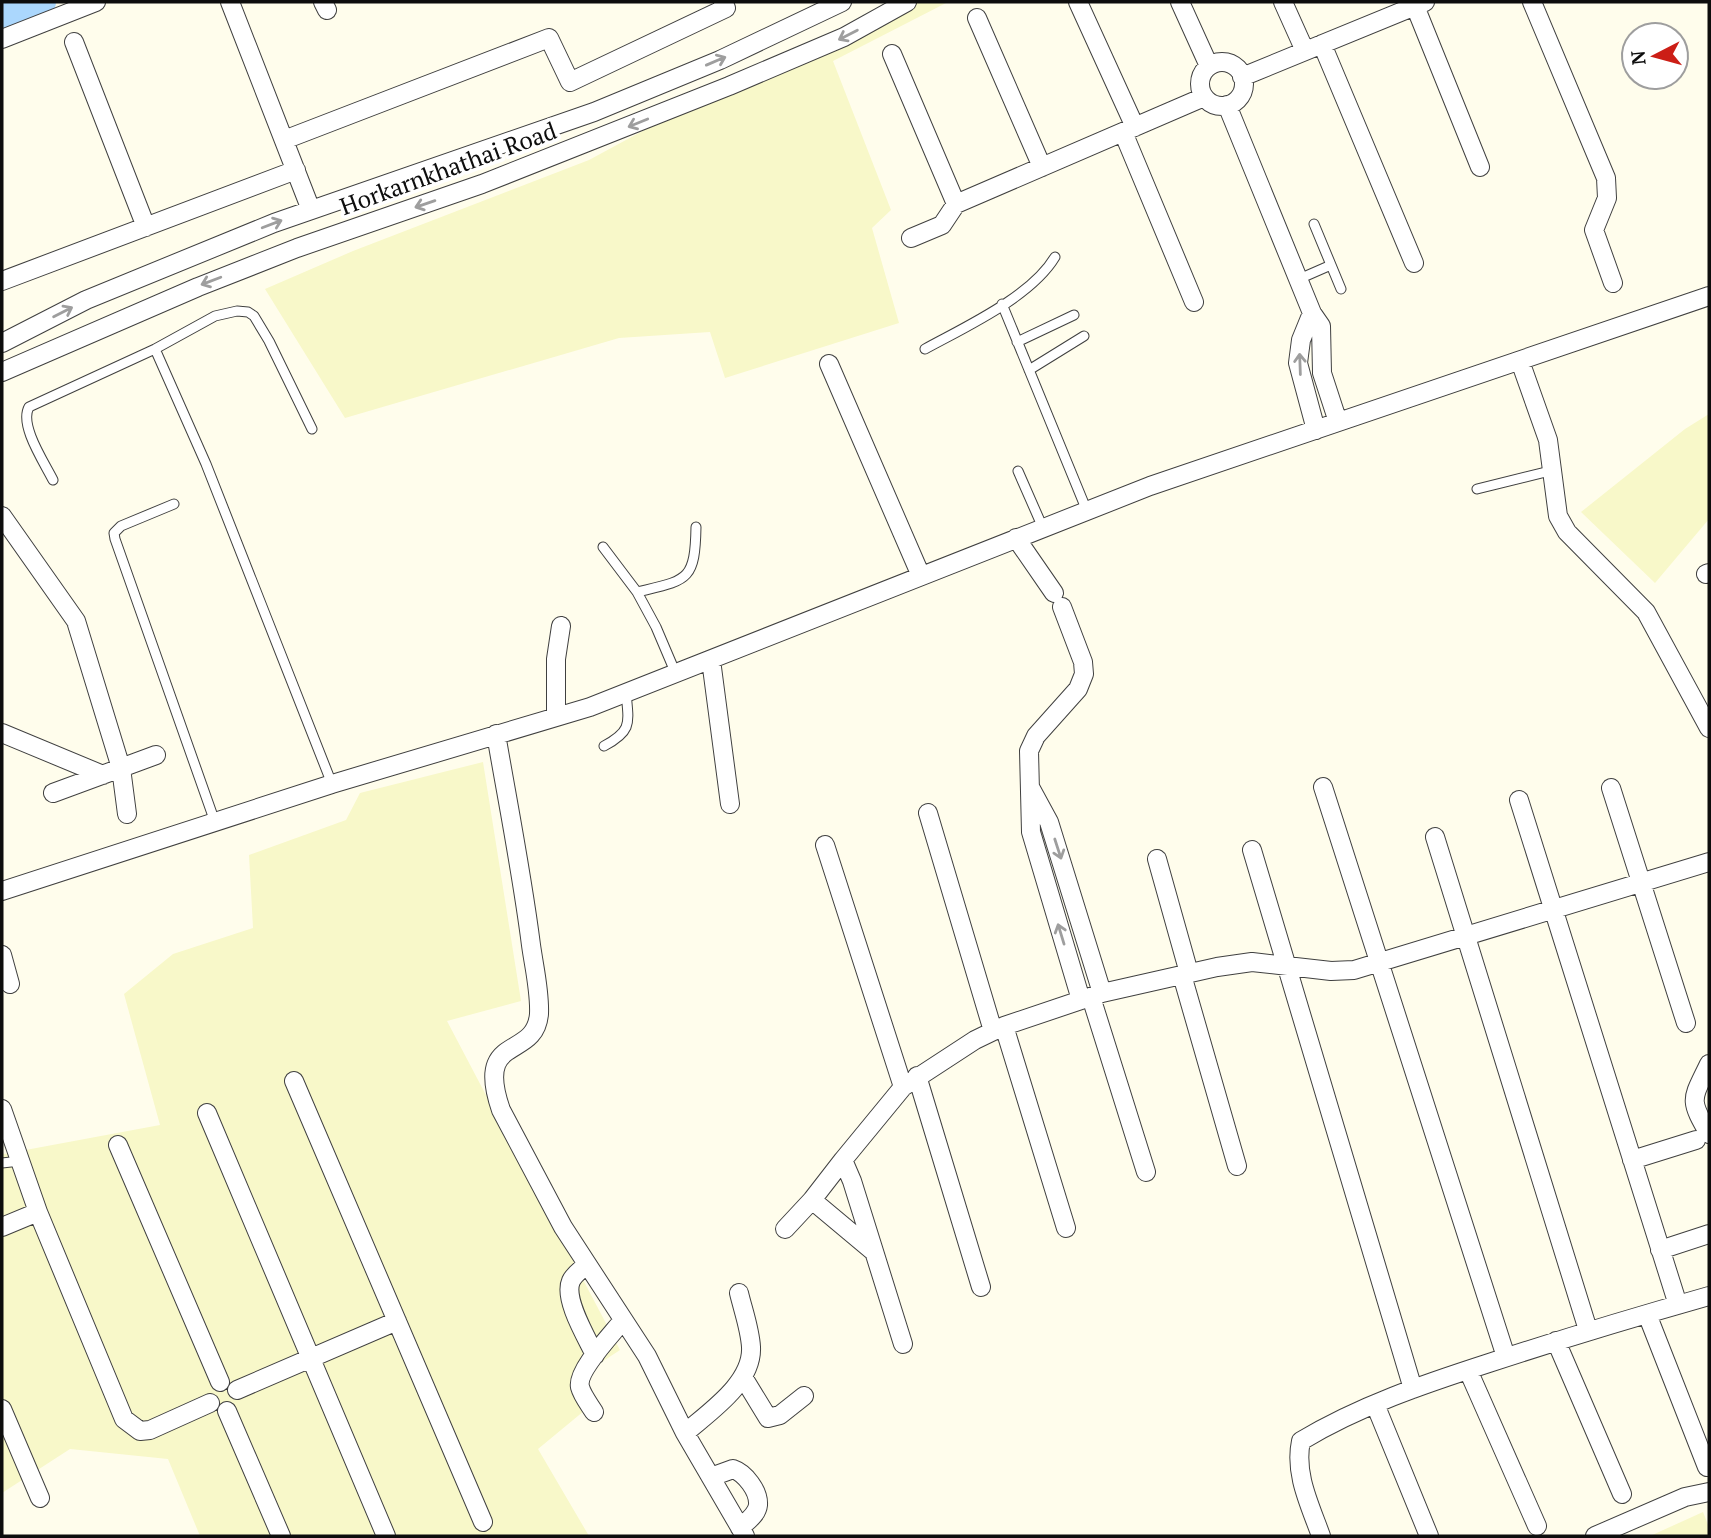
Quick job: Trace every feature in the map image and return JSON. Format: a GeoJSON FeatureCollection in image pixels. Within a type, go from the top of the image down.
{"type":"FeatureCollection","features":[{"type":"Feature","properties":{"kind":"street"},"geometry":{"type":"LineString","coordinates":[[2,39],[96,2]]}},
{"type":"Feature","properties":{"kind":"street"},"geometry":{"type":"LineString","coordinates":[[230,2],[311,210]]}},
{"type":"Feature","properties":{"kind":"street"},"geometry":{"type":"LineString","coordinates":[[284,140],[549,38],[570,82],[726,8],[723,2]]}},
{"type":"Feature","properties":{"kind":"street","name":"Horkarnkhathai Road"},"geometry":{"type":"LineString","coordinates":[[2,343],[86,300],[311,210],[594,112],[720,60],[842,2]]}},
{"type":"Feature","properties":{"kind":"street","name":"Horkarnkhathai Road"},"geometry":{"type":"LineString","coordinates":[[2,372],[193,288],[297,248],[482,184],[729,86],[844,37],[907,2]]}},
{"type":"Feature","properties":{"kind":"street"},"geometry":{"type":"LineString","coordinates":[[1077,2],[1194,302]]}},
{"type":"Feature","properties":{"kind":"street"},"geometry":{"type":"LineString","coordinates":[[1180,2],[1209,66]]}},
{"type":"Feature","properties":{"kind":"street"},"geometry":{"type":"LineString","coordinates":[[1283,2],[1313,47],[1414,263]]}},
{"type":"Feature","properties":{"kind":"street"},"geometry":{"type":"LineString","coordinates":[[1532,2],[1606,178],[1607,198],[1594,230],[1613,283]]}},
{"type":"Feature","properties":{"kind":"street"},"geometry":{"type":"LineString","coordinates":[[1242,77],[1313,47],[1392,8],[1420,4],[1480,167]]}},
{"type":"Feature","properties":{"kind":"street"},"geometry":{"type":"LineString","coordinates":[[978,18],[1042,167]]}},
{"type":"Feature","properties":{"kind":"street"},"geometry":{"type":"LineString","coordinates":[[74,42],[146,227]]}},
{"type":"Feature","properties":{"kind":"street"},"geometry":{"type":"LineString","coordinates":[[892,54],[956,204]]}},
{"type":"Feature","properties":{"kind":"street"},"geometry":{"type":"LineString","coordinates":[[1222,62],[1236,67],[1242,77],[1243,87],[1237,100],[1227,105],[1216,105],[1205,97],[1200,84],[1204,71],[1209,66],[1222,62]]}},
{"type":"Feature","properties":{"kind":"street"},"geometry":{"type":"LineString","coordinates":[[911,238],[942,225],[956,204],[1205,97]]}},
{"type":"Feature","properties":{"kind":"street"},"geometry":{"type":"LineString","coordinates":[[1227,105],[1312,313],[1321,326],[1322,373],[1339,422]]}},
{"type":"Feature","properties":{"kind":"street"},"geometry":{"type":"LineString","coordinates":[[2,281],[296,170]]}},
{"type":"Feature","properties":{"kind":"street"},"geometry":{"type":"LineString","coordinates":[[2,891],[332,784],[556,717],[626,693],[1150,486],[1709,296]]}},
{"type":"Feature","properties":{"kind":"street"},"geometry":{"type":"LineString","coordinates":[[1312,313],[1301,340],[1298,363],[1316,430]]}},
{"type":"Feature","properties":{"kind":"street"},"geometry":{"type":"LineString","coordinates":[[1520,361],[1548,440],[1558,516],[1567,532],[1646,612],[1709,728]]}},
{"type":"Feature","properties":{"kind":"street"},"geometry":{"type":"LineString","coordinates":[[830,364],[920,576]]}},
{"type":"Feature","properties":{"kind":"street"},"geometry":{"type":"LineString","coordinates":[[2,516],[76,621],[121,768],[127,814]]}},
{"type":"Feature","properties":{"kind":"street"},"geometry":{"type":"LineString","coordinates":[[1016,538],[1058,600],[1083,662],[1084,674],[1078,690],[1036,736],[1029,751],[1031,832],[1045,881],[1091,997],[1146,1172]]}},
{"type":"Feature","properties":{"kind":"street"},"geometry":{"type":"LineString","coordinates":[[556,717],[556,659],[561,626]]}},
{"type":"Feature","properties":{"kind":"street"},"geometry":{"type":"LineString","coordinates":[[711,660],[730,804]]}},
{"type":"Feature","properties":{"kind":"street"},"geometry":{"type":"LineString","coordinates":[[2,732],[103,775]]}},
{"type":"Feature","properties":{"kind":"street"},"geometry":{"type":"LineString","coordinates":[[496,734],[525,901],[539,1007],[536,1028],[531,1035],[497,1060],[493,1073],[494,1089],[501,1110],[556,1215],[647,1356],[685,1433],[743,1532],[758,1505],[755,1492],[741,1472],[733,1469],[711,1477]]}},
{"type":"Feature","properties":{"kind":"street"},"geometry":{"type":"LineString","coordinates":[[53,793],[156,755]]}},
{"type":"Feature","properties":{"kind":"street"},"geometry":{"type":"LineString","coordinates":[[1030,787],[1049,822],[1066,874],[1091,997]]}},
{"type":"Feature","properties":{"kind":"street"},"geometry":{"type":"LineString","coordinates":[[1323,787],[1506,1357]]}},
{"type":"Feature","properties":{"kind":"street"},"geometry":{"type":"LineString","coordinates":[[1611,788],[1686,1023]]}},
{"type":"Feature","properties":{"kind":"street"},"geometry":{"type":"LineString","coordinates":[[1519,800],[1678,1305]]}},
{"type":"Feature","properties":{"kind":"street"},"geometry":{"type":"LineString","coordinates":[[928,813],[1066,1228]]}},
{"type":"Feature","properties":{"kind":"street"},"geometry":{"type":"LineString","coordinates":[[1435,837],[1588,1330]]}},
{"type":"Feature","properties":{"kind":"street"},"geometry":{"type":"LineString","coordinates":[[825,845],[981,1287]]}},
{"type":"Feature","properties":{"kind":"street"},"geometry":{"type":"LineString","coordinates":[[1252,850],[1413,1389]]}},
{"type":"Feature","properties":{"kind":"street"},"geometry":{"type":"LineString","coordinates":[[1157,859],[1237,1166]]}},
{"type":"Feature","properties":{"kind":"street"},"geometry":{"type":"LineString","coordinates":[[785,1229],[910,1082],[975,1040],[999,1029],[1091,997],[1186,974],[1252,962],[1331,971],[1354,970],[1709,862]]}},
{"type":"Feature","properties":{"kind":"street"},"geometry":{"type":"LineString","coordinates":[[1045,881],[1066,874]]}},
{"type":"Feature","properties":{"kind":"street"},"geometry":{"type":"LineString","coordinates":[[2,955],[10,984]]}},
{"type":"Feature","properties":{"kind":"street"},"geometry":{"type":"LineString","coordinates":[[1632,1160],[1703,1137],[1693,1104],[1694,1095],[1709,1064]]}},
{"type":"Feature","properties":{"kind":"street"},"geometry":{"type":"LineString","coordinates":[[294,1081],[483,1522]]}},
{"type":"Feature","properties":{"kind":"street"},"geometry":{"type":"LineString","coordinates":[[2,1109],[11,1162],[38,1212],[124,1419],[140,1432],[210,1403]]}},
{"type":"Feature","properties":{"kind":"street"},"geometry":{"type":"LineString","coordinates":[[207,1113],[386,1536]]}},
{"type":"Feature","properties":{"kind":"street"},"geometry":{"type":"LineString","coordinates":[[118,1145],[220,1382]]}},
{"type":"Feature","properties":{"kind":"street"},"geometry":{"type":"LineString","coordinates":[[843,1160],[903,1344]]}},
{"type":"Feature","properties":{"kind":"street"},"geometry":{"type":"LineString","coordinates":[[812,1200],[873,1251]]}},
{"type":"Feature","properties":{"kind":"street"},"geometry":{"type":"LineString","coordinates":[[2,1227],[38,1212]]}},
{"type":"Feature","properties":{"kind":"street"},"geometry":{"type":"LineString","coordinates":[[1660,1250],[1709,1234]]}},
{"type":"Feature","properties":{"kind":"street"},"geometry":{"type":"LineString","coordinates":[[586,1265],[573,1277],[569,1284],[569,1293],[595,1355]]}},
{"type":"Feature","properties":{"kind":"street"},"geometry":{"type":"LineString","coordinates":[[685,1433],[727,1395],[743,1377],[751,1360],[751,1347],[739,1293]]}},
{"type":"Feature","properties":{"kind":"street"},"geometry":{"type":"LineString","coordinates":[[1321,1536],[1303,1485],[1297,1457],[1301,1441],[1374,1404],[1413,1389],[1588,1330],[1709,1296]]}},
{"type":"Feature","properties":{"kind":"street"},"geometry":{"type":"LineString","coordinates":[[1647,1314],[1707,1467]]}},
{"type":"Feature","properties":{"kind":"street"},"geometry":{"type":"LineString","coordinates":[[594,1412],[579,1382],[595,1355],[623,1320]]}},
{"type":"Feature","properties":{"kind":"street"},"geometry":{"type":"LineString","coordinates":[[237,1390],[397,1321]]}},
{"type":"Feature","properties":{"kind":"street"},"geometry":{"type":"LineString","coordinates":[[1556,1341],[1622,1494]]}},
{"type":"Feature","properties":{"kind":"street"},"geometry":{"type":"LineString","coordinates":[[1468,1370],[1536,1526]]}},
{"type":"Feature","properties":{"kind":"street"},"geometry":{"type":"LineString","coordinates":[[743,1377],[768,1418],[780,1415],[804,1396]]}},
{"type":"Feature","properties":{"kind":"street"},"geometry":{"type":"LineString","coordinates":[[220,1382],[233,1384],[237,1390],[237,1403],[227,1411],[220,1411],[210,1403],[210,1390],[220,1382]]}},
{"type":"Feature","properties":{"kind":"street"},"geometry":{"type":"LineString","coordinates":[[1374,1404],[1429,1536]]}},
{"type":"Feature","properties":{"kind":"street"},"geometry":{"type":"LineString","coordinates":[[2,1409],[40,1498]]}},
{"type":"Feature","properties":{"kind":"street"},"geometry":{"type":"LineString","coordinates":[[227,1411],[281,1536]]}},
{"type":"Feature","properties":{"kind":"street"},"geometry":{"type":"LineString","coordinates":[[1595,1536],[1685,1497],[1709,1492]]}},
{"type":"Feature","properties":{"kind":"lane"},"geometry":{"type":"LineString","coordinates":[[1314,224],[1341,289]]}},
{"type":"Feature","properties":{"kind":"lane"},"geometry":{"type":"LineString","coordinates":[[925,349],[1002,304],[1047,272],[1055,257]]}},
{"type":"Feature","properties":{"kind":"lane"},"geometry":{"type":"LineString","coordinates":[[1299,279],[1331,265]]}},
{"type":"Feature","properties":{"kind":"lane"},"geometry":{"type":"LineString","coordinates":[[1002,304],[1087,511]]}},
{"type":"Feature","properties":{"kind":"lane"},"geometry":{"type":"LineString","coordinates":[[53,480],[26,425],[25,415],[29,407],[155,349],[215,316],[237,311],[248,312],[254,316],[270,341],[312,429]]}},
{"type":"Feature","properties":{"kind":"lane"},"geometry":{"type":"LineString","coordinates":[[1017,342],[1074,315]]}},
{"type":"Feature","properties":{"kind":"lane"},"geometry":{"type":"LineString","coordinates":[[1029,370],[1084,336]]}},
{"type":"Feature","properties":{"kind":"lane"},"geometry":{"type":"LineString","coordinates":[[155,349],[206,464],[332,784]]}},
{"type":"Feature","properties":{"kind":"lane"},"geometry":{"type":"LineString","coordinates":[[1477,489],[1554,470]]}},
{"type":"Feature","properties":{"kind":"lane"},"geometry":{"type":"LineString","coordinates":[[1018,471],[1042,528]]}},
{"type":"Feature","properties":{"kind":"lane"},"geometry":{"type":"LineString","coordinates":[[174,504],[121,526],[114,533],[215,822]]}},
{"type":"Feature","properties":{"kind":"lane"},"geometry":{"type":"LineString","coordinates":[[637,593],[682,579],[690,571],[695,558],[695,527]]}},
{"type":"Feature","properties":{"kind":"lane"},"geometry":{"type":"LineString","coordinates":[[603,547],[637,593],[656,627],[676,674]]}},
{"type":"Feature","properties":{"kind":"lane"},"geometry":{"type":"LineString","coordinates":[[604,746],[621,737],[626,729],[629,720],[626,693]]}},
{"type":"Feature","properties":{"kind":"green space"},"geometry":{"type":"Polygon","coordinates":[[[917,2],[948,2],[833,61],[891,210],[872,228],[899,323],[725,378],[710,332],[619,338],[345,418],[265,289],[353,251],[589,160],[650,127],[799,65],[917,2]]]}},
{"type":"Feature","properties":{"kind":"green space"},"geometry":{"type":"Polygon","coordinates":[[[1709,414],[1709,519],[1655,583],[1581,512],[1685,429],[1709,414]]]}},
{"type":"Feature","properties":{"kind":"green space"},"geometry":{"type":"Polygon","coordinates":[[[483,762],[521,1001],[447,1021],[620,1350],[576,1379],[590,1406],[538,1449],[589,1536],[200,1536],[168,1459],[70,1449],[2,1493],[2,1150],[4,1154],[160,1125],[124,994],[173,954],[253,928],[249,855],[346,820],[360,793],[483,762]]]}},
{"type":"Feature","properties":{"kind":"green space"},"geometry":{"type":"Polygon","coordinates":[[[1703,1512],[1709,1527],[1709,1536],[1650,1536],[1703,1512]]]}},
{"type":"Feature","properties":{"kind":"waterway"},"geometry":{"type":"LineString","coordinates":[[2,17],[41,2]]}}]}
